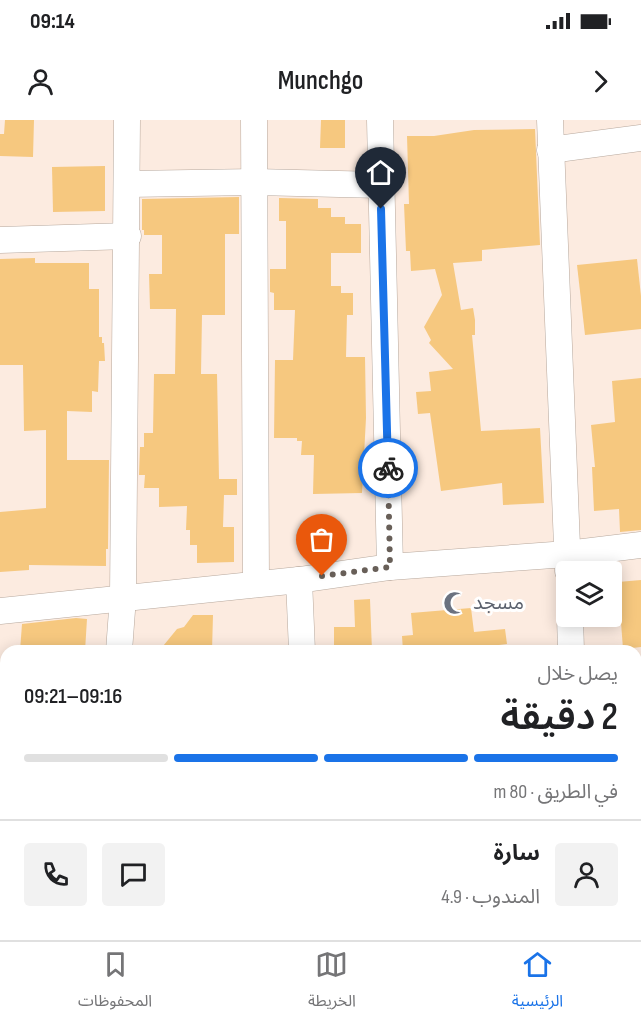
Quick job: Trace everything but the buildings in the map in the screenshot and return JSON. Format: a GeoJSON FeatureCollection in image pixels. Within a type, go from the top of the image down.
{"type":"FeatureCollection","features":[{"type":"Feature","properties":{"kind":"street"},"geometry":{"type":"LineString","coordinates":[[119,645],[123,597],[128,236],[127,120]]}},
{"type":"Feature","properties":{"kind":"street"},"geometry":{"type":"LineString","coordinates":[[254,120],[256,584]]}},
{"type":"Feature","properties":{"kind":"street"},"geometry":{"type":"LineString","coordinates":[[385,120],[381,185],[390,567]]}},
{"type":"Feature","properties":{"kind":"street"},"geometry":{"type":"LineString","coordinates":[[550,120],[568,561]]}},
{"type":"Feature","properties":{"kind":"street"},"geometry":{"type":"LineString","coordinates":[[550,150],[641,138]]}},
{"type":"Feature","properties":{"kind":"street"},"geometry":{"type":"LineString","coordinates":[[127,184],[255,182],[381,185]]}},
{"type":"Feature","properties":{"kind":"street"},"geometry":{"type":"LineString","coordinates":[[0,240],[128,236]]}},
{"type":"Feature","properties":{"kind":"street"},"geometry":{"type":"LineString","coordinates":[[576,561],[641,545]]}},
{"type":"Feature","properties":{"kind":"street"},"geometry":{"type":"LineString","coordinates":[[0,611],[299,580],[390,567],[556,563]]}},
{"type":"Feature","properties":{"kind":"street"},"geometry":{"type":"LineString","coordinates":[[299,580],[302,645]]}},
{"type":"Feature","properties":{"kind":"street"},"geometry":{"type":"LineString","coordinates":[[571,627],[572,645]]}},
{"type":"Feature","properties":{"kind":"way so far"},"geometry":{"type":"LineString","coordinates":[[322,576],[390,567],[388,468]]}},
{"type":"Feature","properties":{"kind":"place","name":"مسجد"},"geometry":{"type":"Point","coordinates":[455,603]}},
{"type":"Feature","properties":{"kind":"route"},"geometry":{"type":"LineString","coordinates":[[381,209],[388,468]]}}]}
